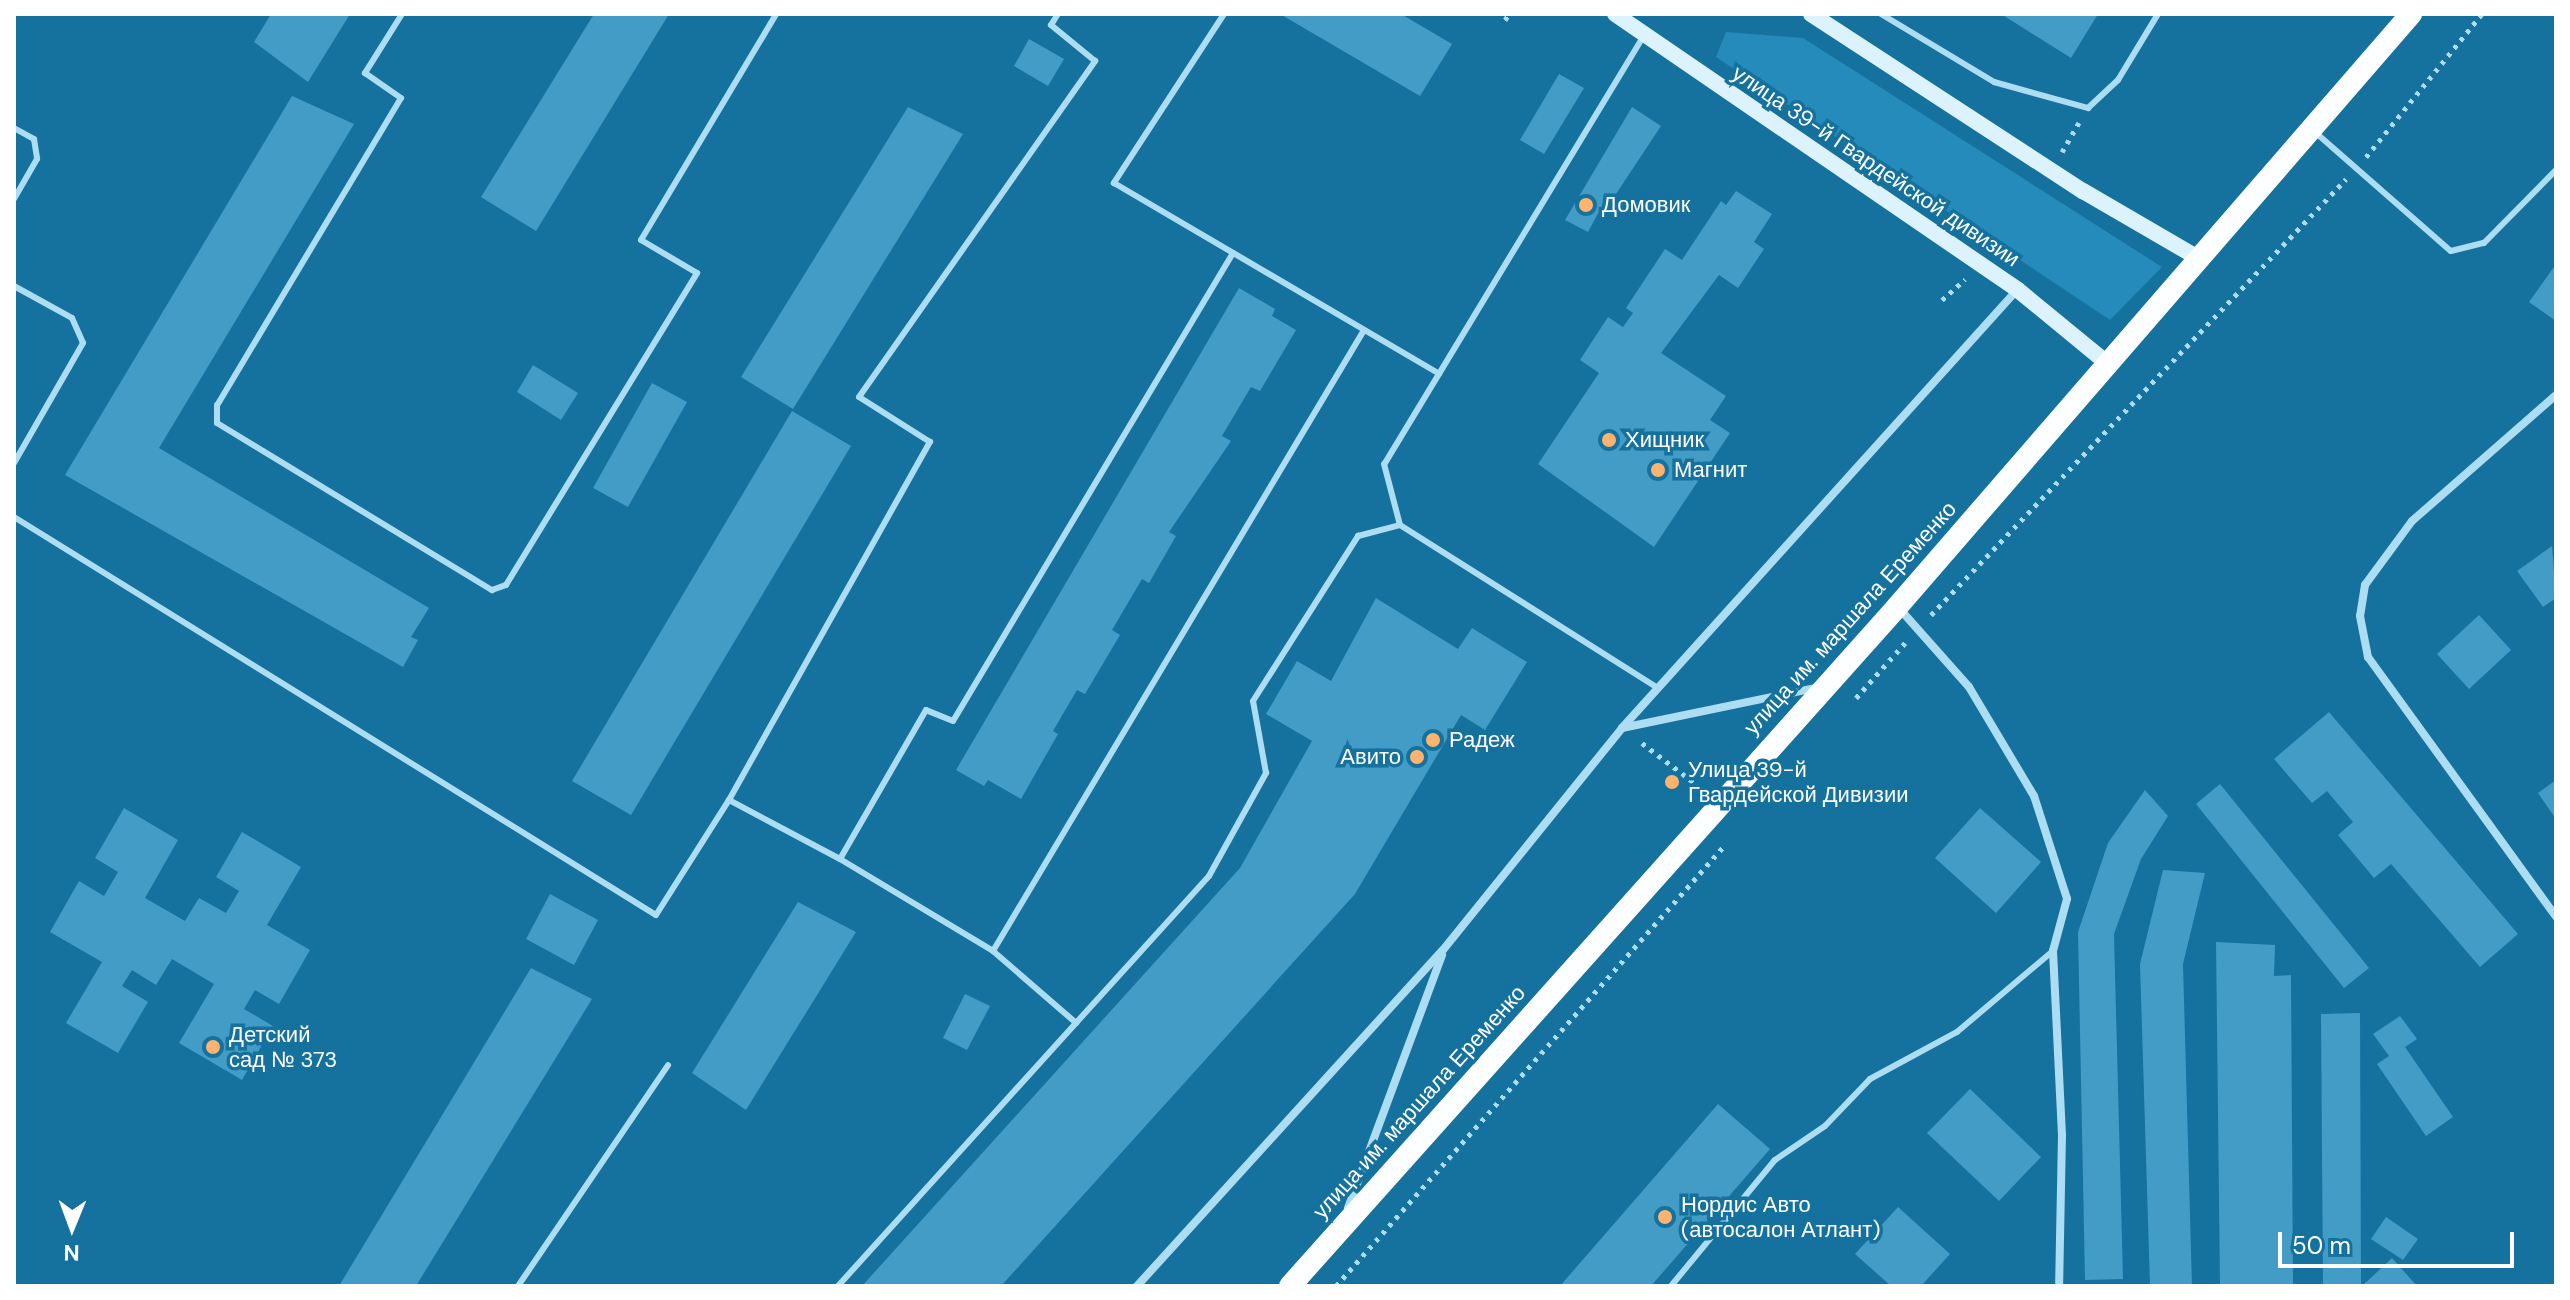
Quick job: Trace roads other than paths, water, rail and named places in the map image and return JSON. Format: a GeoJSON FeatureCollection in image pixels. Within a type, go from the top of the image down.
{"type":"FeatureCollection","features":[{"type":"Feature","properties":{"kind":"highway","name":"улица им. маршала Еременко"},"geometry":{"type":"LineString","coordinates":[[1290,1286],[1897,607],[2411,14]]}},
{"type":"Feature","properties":{"kind":"main road","name":"улица 39-й Гвардейской дивизии"},"geometry":{"type":"LineString","coordinates":[[1615,14],[2018,290],[2107,363]]}},
{"type":"Feature","properties":{"kind":"main road"},"geometry":{"type":"LineString","coordinates":[[1811,14],[2083,191],[2200,259]]}},
{"type":"Feature","properties":{"kind":"street"},"geometry":{"type":"LineString","coordinates":[[1137,1286],[1443,950],[1622,728],[2018,290]]}},
{"type":"Feature","properties":{"kind":"street"},"geometry":{"type":"LineString","coordinates":[[2556,395],[2412,521],[2365,585],[2360,616],[2368,657],[2556,917]]}},
{"type":"Feature","properties":{"kind":"street"},"geometry":{"type":"LineString","coordinates":[[1897,607],[1969,687],[2034,796],[2067,899],[2053,951],[2062,1135],[2059,1286]]}},
{"type":"Feature","properties":{"kind":"street"},"geometry":{"type":"LineString","coordinates":[[1622,728],[1825,686]]}},
{"type":"Feature","properties":{"kind":"street"},"geometry":{"type":"LineString","coordinates":[[1341,1228],[1443,950]]}},
{"type":"Feature","properties":{"kind":"lane"},"geometry":{"type":"LineString","coordinates":[[402,14],[365,73],[401,98],[217,405],[217,423],[492,590],[506,585],[697,273],[641,240],[776,14]]}},
{"type":"Feature","properties":{"kind":"lane"},"geometry":{"type":"LineString","coordinates":[[14,517],[656,915],[729,800],[930,442],[859,397],[1095,61],[1051,25],[1058,14]]}},
{"type":"Feature","properties":{"kind":"lane"},"geometry":{"type":"LineString","coordinates":[[1224,14],[1114,183],[1439,374]]}},
{"type":"Feature","properties":{"kind":"lane"},"geometry":{"type":"LineString","coordinates":[[1881,14],[1994,82],[2088,108],[2118,80],[2158,14]]}},
{"type":"Feature","properties":{"kind":"lane"},"geometry":{"type":"LineString","coordinates":[[1644,34],[1384,464],[1400,525],[1658,688]]}},
{"type":"Feature","properties":{"kind":"lane"},"geometry":{"type":"LineString","coordinates":[[14,128],[34,139],[37,159],[14,199]]}},
{"type":"Feature","properties":{"kind":"lane"},"geometry":{"type":"LineString","coordinates":[[2313,130],[2451,251],[2484,243],[2556,170]]}},
{"type":"Feature","properties":{"kind":"lane"},"geometry":{"type":"LineString","coordinates":[[840,859],[926,710],[953,721],[1233,253]]}},
{"type":"Feature","properties":{"kind":"lane"},"geometry":{"type":"LineString","coordinates":[[14,286],[72,318],[83,343],[14,463]]}},
{"type":"Feature","properties":{"kind":"lane"},"geometry":{"type":"LineString","coordinates":[[993,951],[1364,330]]}},
{"type":"Feature","properties":{"kind":"lane"},"geometry":{"type":"LineString","coordinates":[[838,1286],[1209,876],[1266,773],[1253,701],[1358,536],[1400,525]]}},
{"type":"Feature","properties":{"kind":"lane"},"geometry":{"type":"LineString","coordinates":[[729,800],[840,859],[993,951],[1076,1023]]}},
{"type":"Feature","properties":{"kind":"lane"},"geometry":{"type":"LineString","coordinates":[[1671,1286],[1775,1160],[1825,1126],[1870,1079],[1957,1032],[2053,951]]}},
{"type":"Feature","properties":{"kind":"lane"},"geometry":{"type":"LineString","coordinates":[[518,1286],[668,1065]]}},
{"type":"Feature","properties":{"kind":"place","name":"Домовик"},"geometry":{"type":"Point","coordinates":[1586,205]}},
{"type":"Feature","properties":{"kind":"place","name":"Хищник"},"geometry":{"type":"Point","coordinates":[1609,440]}},
{"type":"Feature","properties":{"kind":"place","name":"Магнит"},"geometry":{"type":"Point","coordinates":[1658,470]}},
{"type":"Feature","properties":{"kind":"place","name":"Радеж"},"geometry":{"type":"Point","coordinates":[1433,740]}},
{"type":"Feature","properties":{"kind":"place","name":"Авито"},"geometry":{"type":"Point","coordinates":[1417,757]}},
{"type":"Feature","properties":{"kind":"place","name":"Улица 39-й Гвардейской Дивизии"},"geometry":{"type":"Point","coordinates":[1672,782]}},
{"type":"Feature","properties":{"kind":"place","name":"Детский сад № 373"},"geometry":{"type":"Point","coordinates":[213,1047]}},
{"type":"Feature","properties":{"kind":"place","name":"Нордис Авто (автосалон Атлант)"},"geometry":{"type":"Point","coordinates":[1665,1217]}}]}
